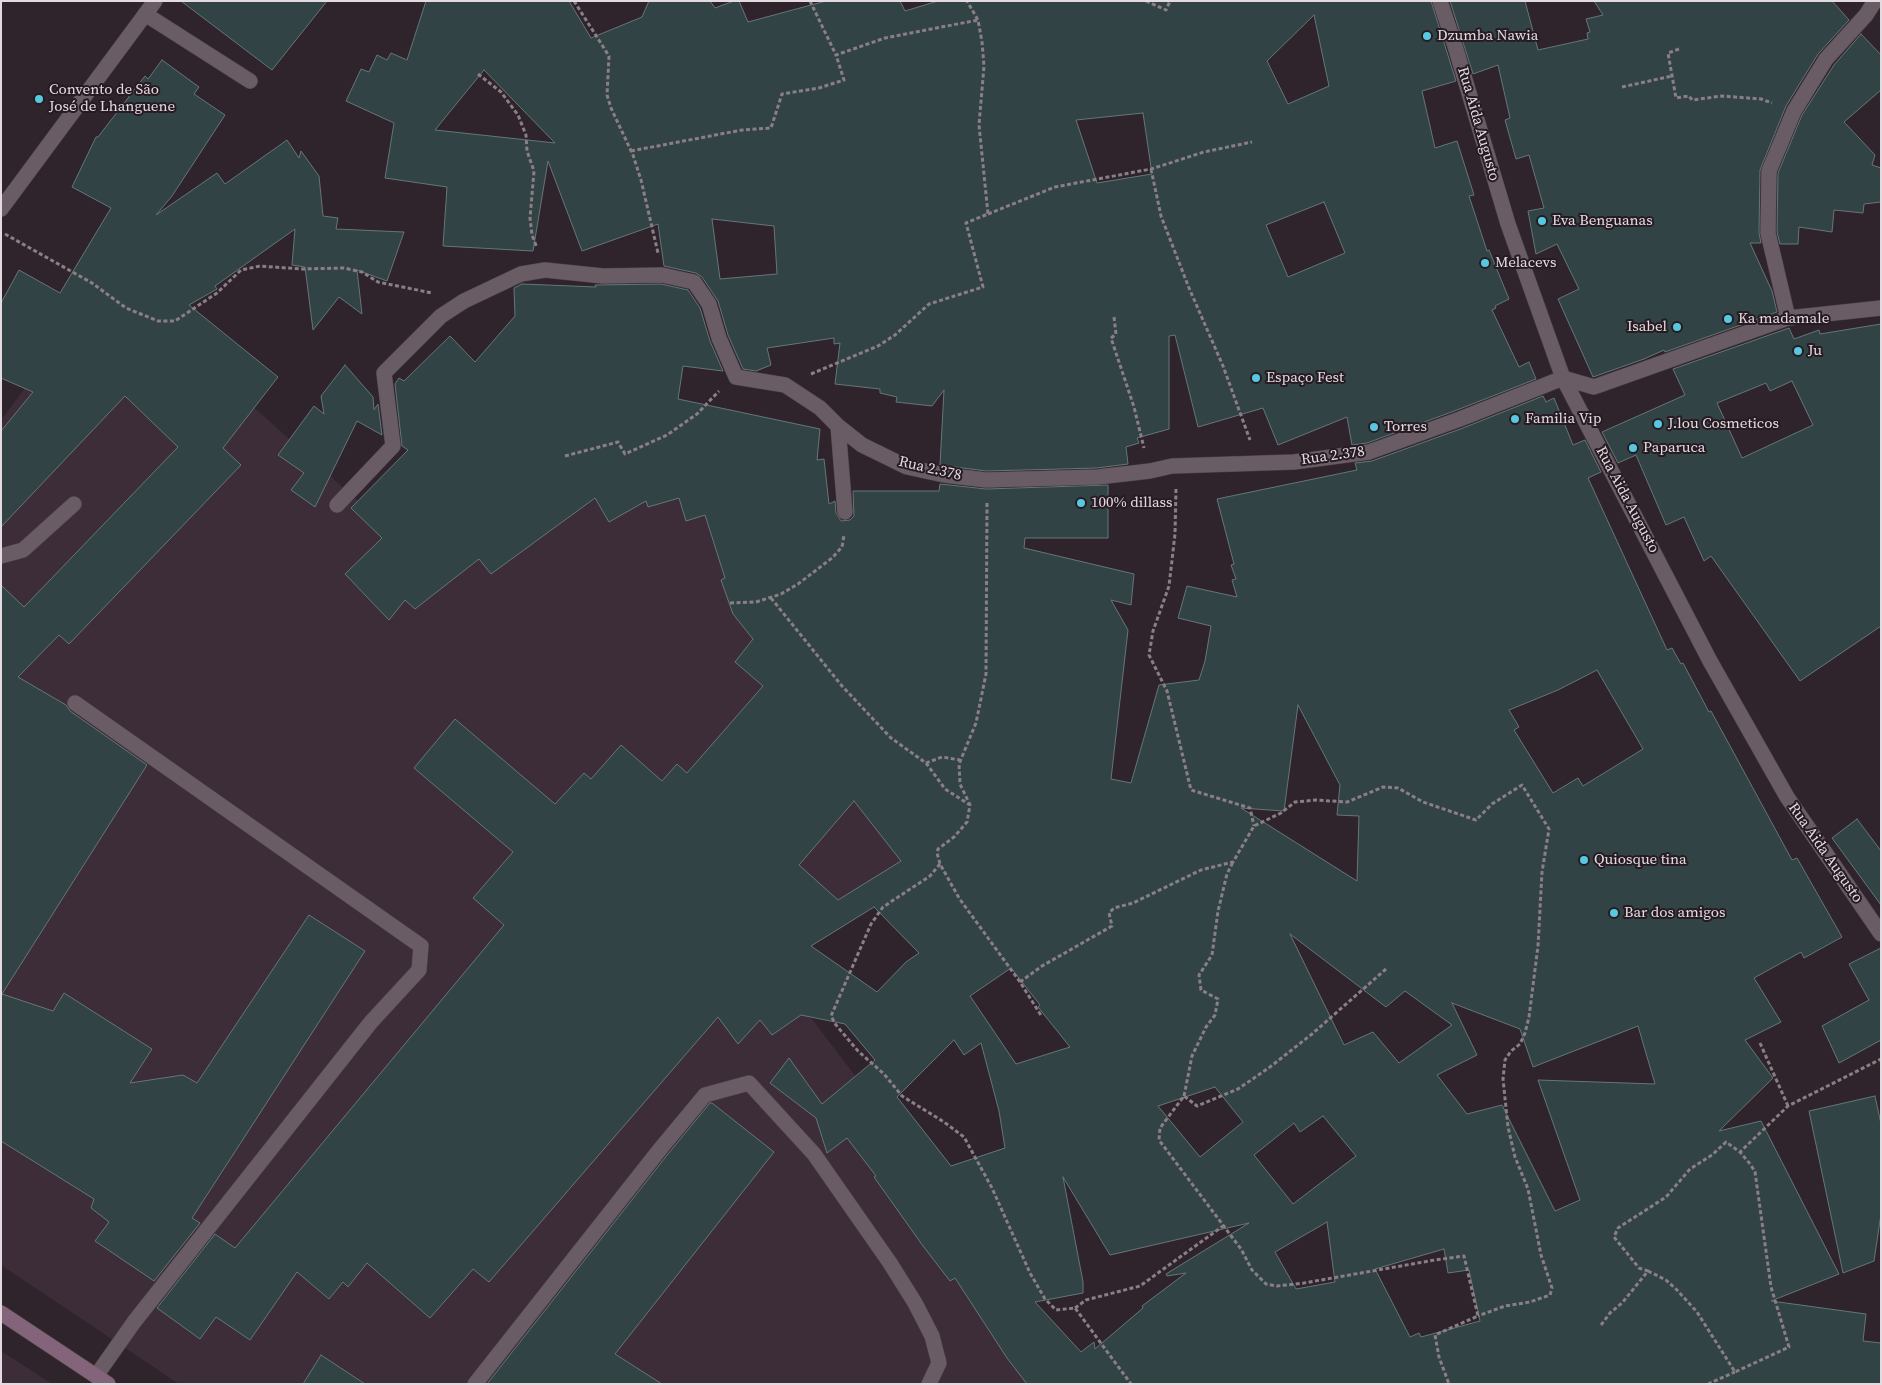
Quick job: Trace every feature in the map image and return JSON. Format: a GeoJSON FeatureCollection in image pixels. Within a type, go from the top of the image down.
{"type":"FeatureCollection","features":[{"type":"Feature","properties":{"kind":"main road"},"geometry":{"type":"LineString","coordinates":[[1,1313],[102,1380]]}},
{"type":"Feature","properties":{"kind":"street"},"geometry":{"type":"LineString","coordinates":[[1,209],[155,1]]}},
{"type":"Feature","properties":{"kind":"street","name":"Rua Aida Augusto"},"geometry":{"type":"LineString","coordinates":[[1440,1],[1508,224],[1563,378],[1710,660],[1787,797],[1881,934]]}},
{"type":"Feature","properties":{"kind":"street"},"geometry":{"type":"LineString","coordinates":[[1788,318],[1768,233],[1769,171],[1794,111],[1826,59],[1866,15],[1875,1]]}},
{"type":"Feature","properties":{"kind":"street"},"geometry":{"type":"LineString","coordinates":[[145,14],[250,82]]}},
{"type":"Feature","properties":{"kind":"street"},"geometry":{"type":"LineString","coordinates":[[337,505],[392,446],[384,373],[441,316],[464,301],[521,274],[545,270],[603,276],[662,275],[694,282],[709,304],[719,338],[736,377],[785,385]]}},
{"type":"Feature","properties":{"kind":"street"},"geometry":{"type":"LineString","coordinates":[[1563,378],[1594,387],[1788,318],[1881,308]]}},
{"type":"Feature","properties":{"kind":"street","name":"Rua 2.378"},"geometry":{"type":"LineString","coordinates":[[785,385],[820,408],[838,426],[862,445],[907,467],[944,475],[986,480],[1098,477],[1150,471],[1172,466],[1294,462],[1369,452],[1460,419],[1563,378]]}},
{"type":"Feature","properties":{"kind":"street"},"geometry":{"type":"LineString","coordinates":[[838,426],[845,512]]}},
{"type":"Feature","properties":{"kind":"street"},"geometry":{"type":"LineString","coordinates":[[1,556],[23,550],[74,504]]}},
{"type":"Feature","properties":{"kind":"street"},"geometry":{"type":"LineString","coordinates":[[75,703],[421,946],[419,970],[370,1022],[134,1322],[102,1380]]}},
{"type":"Feature","properties":{"kind":"street"},"geometry":{"type":"LineString","coordinates":[[475,1384],[705,1095],[749,1083],[814,1154],[890,1263],[915,1304],[932,1336],[939,1363],[929,1384]]}},
{"type":"Feature","properties":{"kind":"path"},"geometry":{"type":"LineString","coordinates":[[574,1],[609,56],[608,95],[611,108],[631,151],[641,180],[662,275]]}},
{"type":"Feature","properties":{"kind":"path"},"geometry":{"type":"LineString","coordinates":[[631,151],[742,130],[771,128],[782,94],[819,88],[844,80],[836,54],[810,1]]}},
{"type":"Feature","properties":{"kind":"path"},"geometry":{"type":"LineString","coordinates":[[967,1],[978,20],[982,42],[984,66],[979,125],[988,214]]}},
{"type":"Feature","properties":{"kind":"path"},"geometry":{"type":"LineString","coordinates":[[1146,1],[1166,10],[1170,1]]}},
{"type":"Feature","properties":{"kind":"path"},"geometry":{"type":"LineString","coordinates":[[836,54],[886,38],[978,20]]}},
{"type":"Feature","properties":{"kind":"path"},"geometry":{"type":"LineString","coordinates":[[1679,49],[1668,54],[1676,98],[1689,96],[1692,100],[1722,96],[1760,100],[1794,111]]}},
{"type":"Feature","properties":{"kind":"path"},"geometry":{"type":"LineString","coordinates":[[478,74],[501,92],[518,115],[526,135],[527,151],[534,171],[530,218],[532,235],[545,270]]}},
{"type":"Feature","properties":{"kind":"path"},"geometry":{"type":"LineString","coordinates":[[1622,87],[1672,76]]}},
{"type":"Feature","properties":{"kind":"path"},"geometry":{"type":"LineString","coordinates":[[785,385],[878,346],[895,334],[929,304],[983,287],[966,222],[1055,187],[1151,169],[1204,152],[1252,142]]}},
{"type":"Feature","properties":{"kind":"path"},"geometry":{"type":"LineString","coordinates":[[1151,169],[1161,216],[1189,288],[1223,366],[1258,462]]}},
{"type":"Feature","properties":{"kind":"path"},"geometry":{"type":"LineString","coordinates":[[1,232],[92,283],[126,308],[158,321],[175,321],[217,293],[241,270],[260,266],[301,269],[344,268],[362,272],[378,282],[464,301]]}},
{"type":"Feature","properties":{"kind":"path"},"geometry":{"type":"LineString","coordinates":[[1114,317],[1116,334],[1111,338],[1134,408],[1150,471]]}},
{"type":"Feature","properties":{"kind":"path"},"geometry":{"type":"LineString","coordinates":[[565,456],[618,442],[625,454],[667,436],[697,414],[736,377]]}},
{"type":"Feature","properties":{"kind":"path"},"geometry":{"type":"LineString","coordinates":[[1172,466],[1176,485],[1175,524],[1169,586],[1153,631],[1149,655],[1167,691],[1191,790],[1250,808],[1254,826]]}},
{"type":"Feature","properties":{"kind":"path"},"geometry":{"type":"LineString","coordinates":[[986,480],[988,526],[986,674],[976,723],[959,764],[960,784],[970,805],[967,822],[954,837],[938,849],[937,853],[940,864],[959,898],[1020,982],[1042,1017]]}},
{"type":"Feature","properties":{"kind":"path"},"geometry":{"type":"LineString","coordinates":[[730,604],[756,602],[781,594],[798,584],[832,558],[842,547],[845,512]]}},
{"type":"Feature","properties":{"kind":"path"},"geometry":{"type":"LineString","coordinates":[[771,598],[842,686],[891,738],[926,763],[945,790],[970,805]]}},
{"type":"Feature","properties":{"kind":"path"},"geometry":{"type":"LineString","coordinates":[[926,763],[942,757],[960,760]]}},
{"type":"Feature","properties":{"kind":"path"},"geometry":{"type":"LineString","coordinates":[[1449,1384],[1439,1357],[1435,1335],[1506,1306],[1537,1300],[1550,1294],[1552,1288],[1541,1255],[1528,1189],[1516,1157],[1508,1127],[1503,1079],[1505,1060],[1511,1051],[1520,1044],[1529,1017],[1538,946],[1542,872],[1549,829],[1522,785],[1492,804],[1476,820],[1423,802],[1398,788],[1383,787],[1347,802],[1316,800],[1295,802],[1281,813],[1254,826],[1226,874],[1218,911],[1212,955],[1199,975],[1201,990],[1218,999],[1215,1015],[1206,1027],[1192,1056],[1184,1096],[1160,1128],[1159,1140],[1241,1249],[1252,1270],[1266,1284],[1277,1286],[1304,1283],[1464,1256],[1478,1316]]}},
{"type":"Feature","properties":{"kind":"path"},"geometry":{"type":"LineString","coordinates":[[1020,982],[1042,966],[1112,926],[1108,913],[1114,908],[1133,902],[1201,870],[1233,862]]}},
{"type":"Feature","properties":{"kind":"path"},"geometry":{"type":"LineString","coordinates":[[940,864],[930,876],[883,907],[871,924],[830,1016],[858,1052],[884,1074],[902,1096],[964,1136],[992,1188],[1030,1273],[1045,1299],[1056,1310],[1075,1308],[1086,1300],[1140,1286],[1223,1226]]}},
{"type":"Feature","properties":{"kind":"path"},"geometry":{"type":"LineString","coordinates":[[1184,1096],[1197,1106],[1238,1089],[1312,1034],[1386,969]]}},
{"type":"Feature","properties":{"kind":"path"},"geometry":{"type":"LineString","coordinates":[[1760,1042],[1788,1106]]}},
{"type":"Feature","properties":{"kind":"path"},"geometry":{"type":"LineString","coordinates":[[1740,1152],[1788,1106],[1881,1059]]}},
{"type":"Feature","properties":{"kind":"path"},"geometry":{"type":"LineString","coordinates":[[1708,1384],[1735,1372],[1789,1347],[1771,1287],[1755,1172],[1752,1164],[1726,1142],[1712,1155],[1690,1169],[1666,1197],[1618,1228],[1614,1238],[1639,1268],[1666,1280],[1677,1290],[1696,1312],[1735,1372]]}},
{"type":"Feature","properties":{"kind":"path"},"geometry":{"type":"LineString","coordinates":[[1602,1325],[1610,1313],[1622,1304],[1648,1271]]}},
{"type":"Feature","properties":{"kind":"path"},"geometry":{"type":"LineString","coordinates":[[1075,1308],[1132,1384]]}},
{"type":"Feature","properties":{"kind":"shaded area"},"geometry":{"type":"Polygon","coordinates":[[[109,277],[447,581],[649,440],[959,830],[760,951],[1090,1384],[179,1384],[1,1265],[1,420],[109,277]]]}},
{"type":"Feature","properties":{"kind":"shaded area"},"geometry":{"type":"Polygon","coordinates":[[[1,1351],[52,1384],[1,1384],[1,1351]]]}},
{"type":"Feature","properties":{"kind":"building"},"geometry":{"type":"Polygon","coordinates":[[[181,1],[327,1],[272,70],[181,1]]]}},
{"type":"Feature","properties":{"kind":"building"},"geometry":{"type":"Polygon","coordinates":[[[426,1],[569,1],[591,38],[642,17],[649,1],[710,1],[715,8],[739,1],[748,22],[826,1],[900,1],[905,11],[938,1],[1431,1],[1456,81],[1422,91],[1435,148],[1457,141],[1474,195],[1469,196],[1487,251],[1489,250],[1509,299],[1495,306],[1496,308],[1492,310],[1519,367],[1529,362],[1536,379],[1367,443],[1352,445],[1347,417],[1278,445],[1263,408],[1198,427],[1175,335],[1169,336],[1169,429],[1137,438],[1139,443],[1126,447],[1128,464],[1097,468],[986,471],[940,465],[944,390],[932,406],[896,402],[897,397],[880,393],[880,389],[835,384],[840,343],[834,344],[834,338],[767,348],[771,365],[756,371],[743,369],[728,335],[718,301],[702,277],[696,273],[664,266],[658,224],[582,251],[548,161],[533,251],[443,246],[447,187],[385,178],[394,123],[346,101],[361,69],[369,72],[377,55],[387,60],[391,53],[407,60],[426,1]],[[1314,15],[1267,61],[1288,104],[1329,86],[1314,15]],[[484,70],[435,130],[555,143],[484,70]],[[1143,113],[1076,120],[1097,183],[1152,174],[1143,113]],[[1324,202],[1266,225],[1288,277],[1345,253],[1324,202]],[[712,219],[720,279],[777,274],[774,226],[712,219]]]}},
{"type":"Feature","properties":{"kind":"building"},"geometry":{"type":"Polygon","coordinates":[[[1450,1],[1525,1],[1538,50],[1588,39],[1587,33],[1590,32],[1586,19],[1603,15],[1594,1],[1832,1],[1849,20],[1818,54],[1786,106],[1760,170],[1759,233],[1761,243],[1750,243],[1772,291],[1777,312],[1665,352],[1664,350],[1593,377],[1558,299],[1579,289],[1557,244],[1536,254],[1528,211],[1544,208],[1529,155],[1516,159],[1505,120],[1510,118],[1498,65],[1473,74],[1450,1]]]}},
{"type":"Feature","properties":{"kind":"building"},"geometry":{"type":"Polygon","coordinates":[[[1861,34],[1881,55],[1881,90],[1844,122],[1875,155],[1872,165],[1881,168],[1881,202],[1864,204],[1863,213],[1834,210],[1832,232],[1799,227],[1798,244],[1780,244],[1777,232],[1778,173],[1802,115],[1834,65],[1861,34]]]}},
{"type":"Feature","properties":{"kind":"building"},"geometry":{"type":"Polygon","coordinates":[[[162,60],[199,87],[194,94],[225,115],[172,196],[156,215],[217,173],[225,184],[287,140],[299,158],[301,151],[319,176],[323,216],[338,218],[336,229],[404,232],[387,281],[357,270],[362,314],[339,297],[313,330],[305,267],[292,265],[295,229],[215,286],[217,289],[189,305],[278,377],[223,448],[241,465],[69,644],[59,635],[18,677],[66,705],[70,711],[147,765],[2,994],[53,1011],[64,993],[152,1049],[130,1083],[183,1075],[197,1083],[309,915],[365,951],[192,1218],[200,1223],[154,1281],[95,1241],[109,1222],[91,1208],[94,1199],[1,1141],[1,585],[24,607],[178,447],[125,396],[1,527],[1,431],[33,392],[1,378],[1,303],[19,270],[60,293],[111,208],[72,187],[96,137],[98,137],[145,76],[148,79],[162,60]]]}},
{"type":"Feature","properties":{"kind":"building"},"geometry":{"type":"Polygon","coordinates":[[[522,284],[596,287],[595,285],[661,284],[688,290],[700,308],[710,341],[723,371],[683,366],[678,399],[820,429],[817,460],[824,459],[829,504],[835,501],[836,513],[841,521],[850,520],[854,516],[853,491],[939,491],[940,484],[986,489],[1108,485],[1108,538],[1025,538],[1024,548],[1134,574],[1131,605],[1111,600],[1128,630],[1111,779],[1131,783],[1159,685],[1199,680],[1205,661],[1211,626],[1178,618],[1187,586],[1237,597],[1232,580],[1236,579],[1231,565],[1234,564],[1217,499],[1357,470],[1355,463],[1372,461],[1543,396],[1546,402],[1554,398],[1573,445],[1585,440],[1601,472],[1588,478],[1667,650],[1672,648],[1681,664],[1683,663],[1792,860],[1797,858],[1842,937],[1804,958],[1801,952],[1754,978],[1781,1022],[1745,1040],[1773,1078],[1719,1131],[1761,1121],[1839,1274],[1771,1301],[1866,1314],[1863,1341],[1881,1343],[1881,1384],[1027,1384],[1007,1358],[955,1278],[950,1281],[923,1246],[874,1177],[876,1176],[847,1138],[827,1153],[816,1118],[770,1083],[789,1058],[822,1104],[875,1060],[845,1024],[801,1015],[772,1035],[760,1020],[738,1044],[718,1017],[489,1282],[473,1269],[430,1318],[367,1263],[348,1287],[343,1282],[329,1299],[297,1272],[250,1340],[216,1317],[200,1339],[157,1308],[215,1234],[235,1248],[504,925],[473,898],[513,852],[414,768],[455,719],[555,804],[584,773],[591,779],[621,745],[662,781],[677,764],[687,773],[763,686],[735,662],[753,639],[733,614],[721,580],[725,578],[705,515],[686,521],[679,498],[648,507],[646,501],[609,522],[595,498],[491,574],[479,559],[415,609],[405,600],[389,620],[345,574],[382,538],[351,508],[408,450],[402,446],[395,384],[399,378],[404,381],[450,336],[475,362],[515,316],[514,288],[522,284]],[[1597,670],[1558,690],[1509,710],[1519,727],[1514,730],[1553,793],[1578,778],[1583,786],[1643,749],[1597,670]],[[1298,705],[1284,811],[1241,808],[1357,881],[1359,816],[1337,815],[1340,785],[1298,705]],[[854,801],[799,865],[838,900],[901,861],[854,801]],[[874,907],[811,946],[877,992],[906,962],[919,953],[874,907]],[[1290,934],[1344,1045],[1373,1032],[1399,1063],[1452,1025],[1405,991],[1386,1007],[1290,934]],[[1011,968],[970,996],[1016,1064],[1070,1047],[1038,1007],[1040,1005],[1011,968]],[[1452,1003],[1477,1055],[1437,1075],[1467,1114],[1502,1105],[1555,1211],[1580,1200],[1538,1080],[1655,1084],[1638,1026],[1533,1067],[1520,1029],[1452,1003]],[[954,1040],[897,1097],[951,1166],[1005,1148],[999,1111],[981,1043],[964,1055],[954,1040]],[[1215,1087],[1158,1106],[1200,1157],[1243,1122],[1215,1087]],[[1323,1116],[1300,1132],[1294,1123],[1254,1155],[1293,1204],[1356,1156],[1323,1116]],[[1063,1177],[1083,1282],[1083,1293],[1035,1302],[1081,1352],[1094,1342],[1095,1349],[1143,1308],[1142,1306],[1186,1273],[1167,1276],[1166,1274],[1249,1223],[1110,1255],[1063,1177]],[[1327,1222],[1275,1252],[1296,1289],[1335,1282],[1327,1222]],[[1444,1249],[1375,1269],[1410,1337],[1419,1333],[1421,1337],[1480,1321],[1469,1270],[1448,1273],[1444,1249]]]}},
{"type":"Feature","properties":{"kind":"building"},"geometry":{"type":"Polygon","coordinates":[[[1881,324],[1881,626],[1800,681],[1711,556],[1704,561],[1684,517],[1666,525],[1636,455],[1618,463],[1602,432],[1685,395],[1673,369],[1789,328],[1794,339],[1819,330],[1820,334],[1881,324]],[[1792,381],[1770,391],[1766,383],[1717,403],[1742,458],[1813,425],[1792,381]]]}},
{"type":"Feature","properties":{"kind":"building"},"geometry":{"type":"Polygon","coordinates":[[[345,365],[373,397],[374,410],[378,404],[382,435],[357,421],[315,507],[291,490],[304,473],[278,455],[314,406],[324,414],[321,396],[345,365]]]}},
{"type":"Feature","properties":{"kind":"building"},"geometry":{"type":"Polygon","coordinates":[[[1857,819],[1881,851],[1881,905],[1832,838],[1857,819]]]}},
{"type":"Feature","properties":{"kind":"building"},"geometry":{"type":"Polygon","coordinates":[[[1881,948],[1881,1040],[1839,1063],[1822,1026],[1869,1000],[1849,964],[1881,948]]]}},
{"type":"Feature","properties":{"kind":"building"},"geometry":{"type":"Polygon","coordinates":[[[1875,1096],[1881,1124],[1881,1214],[1874,1261],[1843,1273],[1809,1111],[1875,1096]]]}},
{"type":"Feature","properties":{"kind":"building"},"geometry":{"type":"Polygon","coordinates":[[[710,1103],[774,1152],[615,1354],[662,1384],[487,1384],[668,1154],[710,1103]]]}},
{"type":"Feature","properties":{"kind":"building"},"geometry":{"type":"Polygon","coordinates":[[[321,1355],[365,1384],[303,1384],[321,1355]]]}},
{"type":"Feature","properties":{"kind":"place","name":"Dzumba Nawia"},"geometry":{"type":"Point","coordinates":[1427,36]}},
{"type":"Feature","properties":{"kind":"place","name":"Convento de São José de Lhanguene"},"geometry":{"type":"Point","coordinates":[39,99]}},
{"type":"Feature","properties":{"kind":"place","name":"Eva Benguanas"},"geometry":{"type":"Point","coordinates":[1542,221]}},
{"type":"Feature","properties":{"kind":"place","name":"Melacevs"},"geometry":{"type":"Point","coordinates":[1485,263]}},
{"type":"Feature","properties":{"kind":"place","name":"Ka madamale"},"geometry":{"type":"Point","coordinates":[1728,319]}},
{"type":"Feature","properties":{"kind":"place","name":"Isabel"},"geometry":{"type":"Point","coordinates":[1677,327]}},
{"type":"Feature","properties":{"kind":"place","name":"Ju"},"geometry":{"type":"Point","coordinates":[1798,351]}},
{"type":"Feature","properties":{"kind":"place","name":"Espaço Fest"},"geometry":{"type":"Point","coordinates":[1256,378]}},
{"type":"Feature","properties":{"kind":"place","name":"Familia Vip"},"geometry":{"type":"Point","coordinates":[1515,419]}},
{"type":"Feature","properties":{"kind":"place","name":"J.lou Cosmeticos"},"geometry":{"type":"Point","coordinates":[1658,424]}},
{"type":"Feature","properties":{"kind":"place","name":"Torres"},"geometry":{"type":"Point","coordinates":[1374,427]}},
{"type":"Feature","properties":{"kind":"place","name":"Paparuca"},"geometry":{"type":"Point","coordinates":[1633,448]}},
{"type":"Feature","properties":{"kind":"place","name":"100% dillass"},"geometry":{"type":"Point","coordinates":[1081,503]}},
{"type":"Feature","properties":{"kind":"place","name":"Quiosque tina"},"geometry":{"type":"Point","coordinates":[1584,860]}},
{"type":"Feature","properties":{"kind":"place","name":"Bar dos amigos"},"geometry":{"type":"Point","coordinates":[1614,913]}}]}
